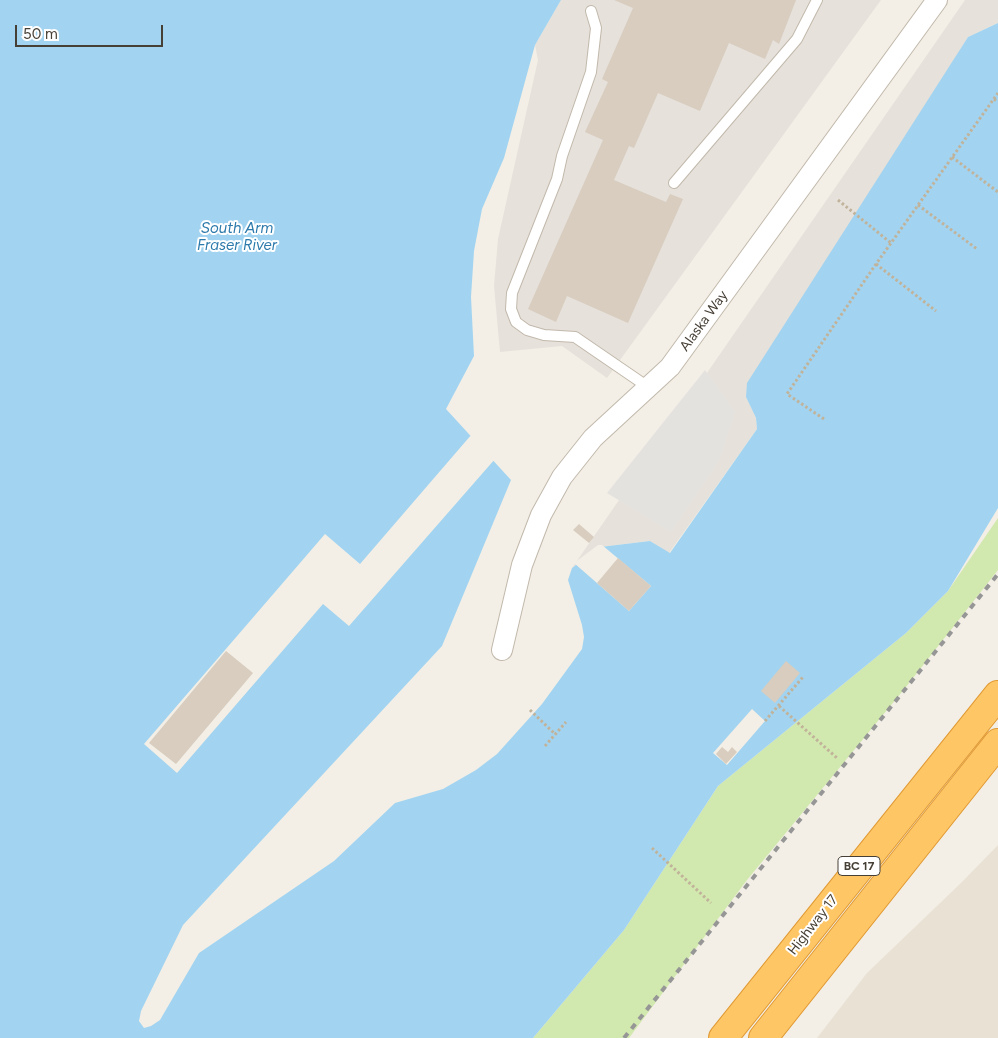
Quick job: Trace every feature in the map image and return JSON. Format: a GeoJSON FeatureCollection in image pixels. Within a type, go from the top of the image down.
{"type":"FeatureCollection","features":[{"type":"Feature","properties":{"kind":"highway","name":"Highway 17"},"geometry":{"type":"LineString","coordinates":[[722,1038],[998,695]]}},
{"type":"Feature","properties":{"kind":"highway","name":"BC 17"},"geometry":{"type":"LineString","coordinates":[[763,1038],[998,743]]}},
{"type":"Feature","properties":{"kind":"street","name":"Alaska Way"},"geometry":{"type":"LineString","coordinates":[[502,650],[522,565],[540,515],[562,477],[593,438],[670,367],[937,0]]}},
{"type":"Feature","properties":{"kind":"lane"},"geometry":{"type":"LineString","coordinates":[[674,183],[797,39],[817,0]]}},
{"type":"Feature","properties":{"kind":"lane"},"geometry":{"type":"LineString","coordinates":[[591,11],[596,28],[591,72],[562,156],[557,179],[512,293],[511,309],[516,322],[527,330],[544,335],[575,337],[648,387]]}},
{"type":"Feature","properties":{"kind":"path"},"geometry":{"type":"LineString","coordinates":[[824,419],[787,394],[876,264],[998,93]]}},
{"type":"Feature","properties":{"kind":"path"},"geometry":{"type":"LineString","coordinates":[[994,99],[998,102]]}},
{"type":"Feature","properties":{"kind":"path"},"geometry":{"type":"LineString","coordinates":[[952,157],[998,192]]}},
{"type":"Feature","properties":{"kind":"path"},"geometry":{"type":"LineString","coordinates":[[838,200],[891,243]]}},
{"type":"Feature","properties":{"kind":"path"},"geometry":{"type":"LineString","coordinates":[[918,205],[977,249]]}},
{"type":"Feature","properties":{"kind":"path"},"geometry":{"type":"LineString","coordinates":[[876,264],[936,311]]}},
{"type":"Feature","properties":{"kind":"path"},"geometry":{"type":"LineString","coordinates":[[765,721],[803,677]]}},
{"type":"Feature","properties":{"kind":"path"},"geometry":{"type":"LineString","coordinates":[[779,706],[837,758]]}},
{"type":"Feature","properties":{"kind":"path"},"geometry":{"type":"LineString","coordinates":[[530,710],[555,734]]}},
{"type":"Feature","properties":{"kind":"path"},"geometry":{"type":"LineString","coordinates":[[545,746],[566,722]]}},
{"type":"Feature","properties":{"kind":"path"},"geometry":{"type":"LineString","coordinates":[[652,848],[711,902]]}},
{"type":"Feature","properties":{"kind":"shaded area"},"geometry":{"type":"Polygon","coordinates":[[[561,0],[881,0],[607,378],[562,346],[500,352],[494,286],[498,239],[538,60],[535,45],[561,0]]]}},
{"type":"Feature","properties":{"kind":"shaded area"},"geometry":{"type":"Polygon","coordinates":[[[965,0],[998,0],[998,23],[968,37],[746,397],[756,418],[757,429],[669,553],[650,541],[600,547],[572,568],[965,0]]]}},
{"type":"Feature","properties":{"kind":"shaded area"},"geometry":{"type":"Polygon","coordinates":[[[705,370],[735,412],[719,461],[671,532],[607,493],[705,370]]]}},
{"type":"Feature","properties":{"kind":"shaded area"},"geometry":{"type":"Polygon","coordinates":[[[998,845],[998,1038],[817,1038],[867,973],[998,845]]]}},
{"type":"Feature","properties":{"kind":"green space"},"geometry":{"type":"Polygon","coordinates":[[[998,518],[998,570],[906,687],[747,880],[629,1038],[533,1038],[624,930],[718,786],[906,633],[948,591],[998,518]]]}},
{"type":"Feature","properties":{"kind":"water","name":"South Arm Fraser River"},"geometry":{"type":"Polygon","coordinates":[[[0,0],[561,0],[535,45],[504,158],[482,209],[474,251],[471,297],[474,356],[446,409],[511,480],[442,646],[183,925],[141,1011],[139,1021],[144,1028],[160,1020],[199,953],[334,861],[395,803],[443,789],[476,770],[497,754],[542,704],[582,649],[584,637],[582,625],[568,580],[572,568],[600,547],[650,541],[670,553],[757,429],[756,418],[746,397],[747,383],[968,37],[998,23],[998,508],[948,591],[906,633],[718,786],[624,930],[533,1038],[0,1038],[0,0]]]}},
{"type":"Feature","properties":{"kind":"pier"},"geometry":{"type":"Polygon","coordinates":[[[472,434],[495,459],[349,626],[323,604],[177,773],[144,744],[325,534],[360,564],[472,434]]]}},
{"type":"Feature","properties":{"kind":"pier"},"geometry":{"type":"Polygon","coordinates":[[[598,545],[602,545],[651,586],[629,611],[574,563],[598,545]]]}},
{"type":"Feature","properties":{"kind":"pier"},"geometry":{"type":"Polygon","coordinates":[[[752,709],[765,721],[727,765],[713,753],[752,709]]]}},
{"type":"Feature","properties":{"kind":"building"},"geometry":{"type":"Polygon","coordinates":[[[614,0],[796,0],[779,44],[773,40],[765,59],[729,43],[700,111],[658,93],[634,148],[629,146],[614,180],[666,202],[670,194],[683,199],[628,323],[567,296],[556,322],[528,309],[603,140],[585,132],[608,82],[602,79],[633,8],[614,0]]]}},
{"type":"Feature","properties":{"kind":"building"},"geometry":{"type":"Polygon","coordinates":[[[579,524],[594,537],[589,543],[573,530],[579,524]]]}},
{"type":"Feature","properties":{"kind":"building"},"geometry":{"type":"Polygon","coordinates":[[[618,558],[651,586],[629,611],[597,583],[618,558]]]}},
{"type":"Feature","properties":{"kind":"building"},"geometry":{"type":"Polygon","coordinates":[[[226,651],[253,673],[176,764],[149,743],[226,651]]]}},
{"type":"Feature","properties":{"kind":"building"},"geometry":{"type":"Polygon","coordinates":[[[786,661],[800,673],[775,703],[761,691],[786,661]]]}},
{"type":"Feature","properties":{"kind":"building"},"geometry":{"type":"Polygon","coordinates":[[[722,747],[728,752],[732,747],[737,752],[726,764],[716,754],[722,747]]]}},
{"type":"Feature","properties":{"kind":"railway"},"geometry":{"type":"LineString","coordinates":[[624,1038],[998,574]]}}]}
